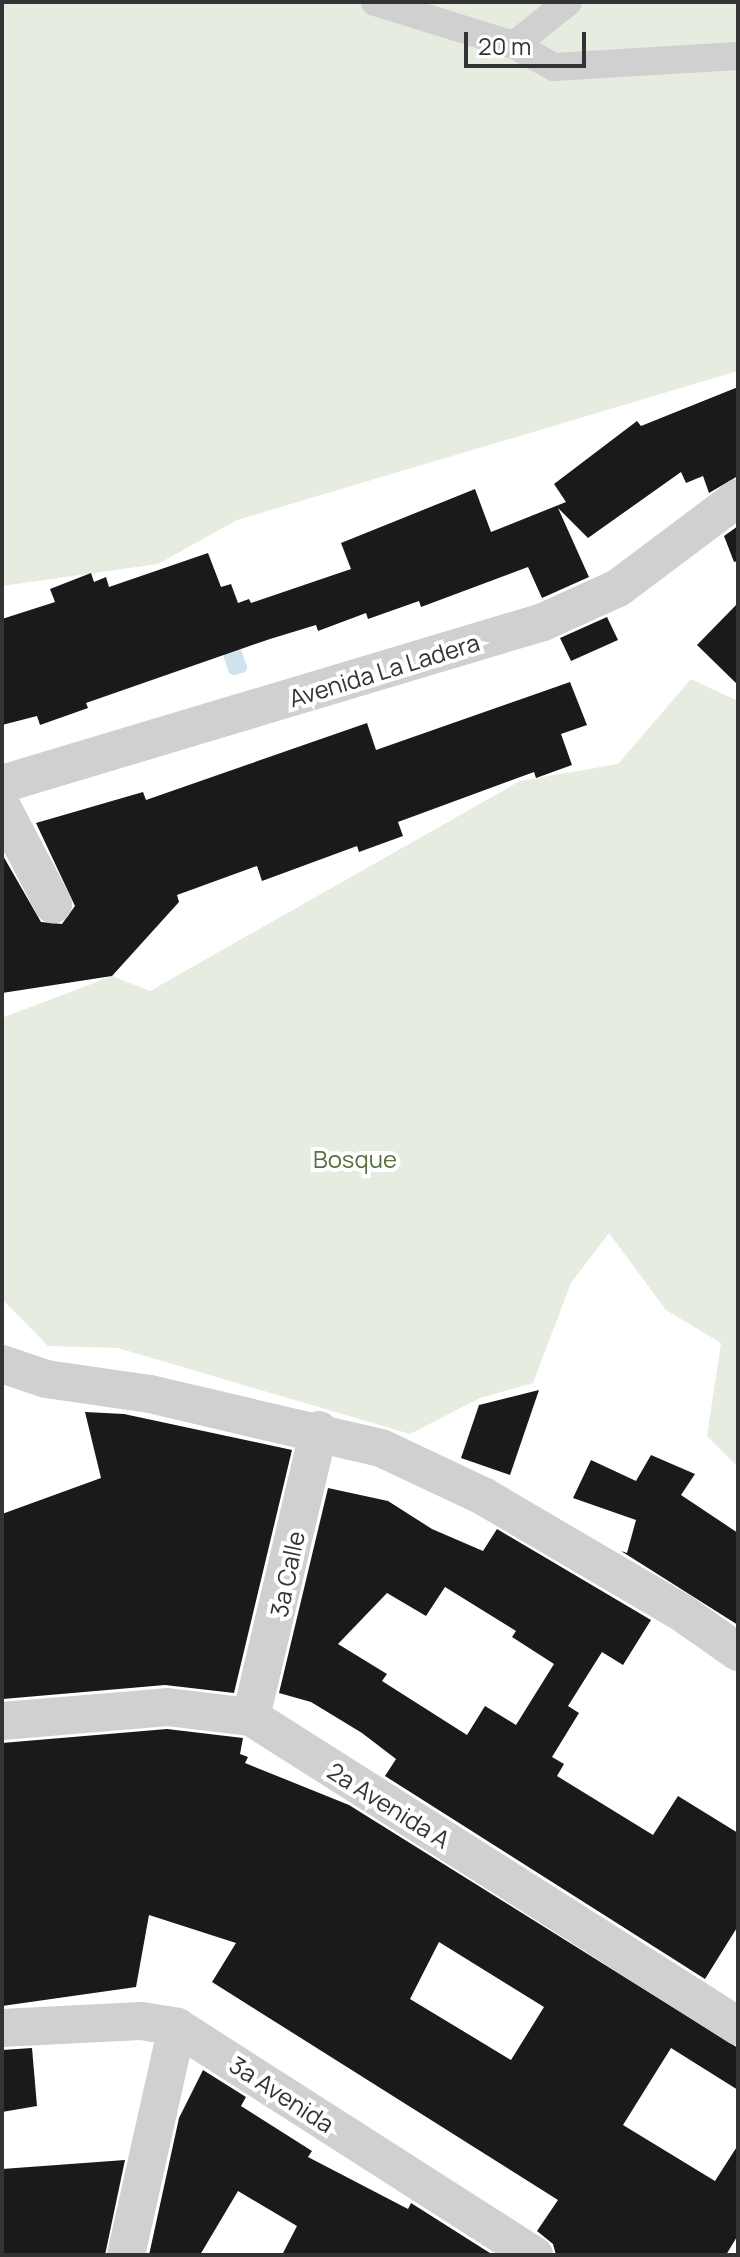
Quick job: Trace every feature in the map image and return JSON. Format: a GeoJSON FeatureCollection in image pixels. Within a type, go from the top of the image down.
{"type":"FeatureCollection","features":[{"type":"Feature","properties":{"kind":"street"},"geometry":{"type":"LineString","coordinates":[[375,2],[514,45],[554,67],[738,56]]}},
{"type":"Feature","properties":{"kind":"street"},"geometry":{"type":"LineString","coordinates":[[514,45],[568,2]]}},
{"type":"Feature","properties":{"kind":"street","name":"Avenida La Ladera"},"geometry":{"type":"LineString","coordinates":[[2,784],[543,622],[618,588],[738,498]]}},
{"type":"Feature","properties":{"kind":"street"},"geometry":{"type":"LineString","coordinates":[[2,807],[53,904]]}},
{"type":"Feature","properties":{"kind":"street"},"geometry":{"type":"LineString","coordinates":[[2,1364],[46,1379],[319,1430],[381,1448],[483,1496],[681,1612],[738,1652]]}},
{"type":"Feature","properties":{"kind":"street","name":"3a Calle"},"geometry":{"type":"LineString","coordinates":[[251,1717],[319,1430]]}},
{"type":"Feature","properties":{"kind":"street","name":"2a Avenida A"},"geometry":{"type":"LineString","coordinates":[[2,1721],[167,1707],[251,1717],[738,2026]]}},
{"type":"Feature","properties":{"kind":"street","name":"3a Avenida"},"geometry":{"type":"LineString","coordinates":[[2,2028],[141,2021],[177,2027],[534,2255]]}},
{"type":"Feature","properties":{"kind":"street"},"geometry":{"type":"LineString","coordinates":[[126,2255],[177,2027]]}},
{"type":"Feature","properties":{"kind":"green space"},"geometry":{"type":"Polygon","coordinates":[[[2,2],[738,2],[738,371],[237,520],[158,564],[2,586],[2,2]]]}},
{"type":"Feature","properties":{"kind":"green space","name":"Bosque"},"geometry":{"type":"Polygon","coordinates":[[[691,679],[738,701],[738,1467],[707,1436],[721,1343],[666,1310],[609,1233],[571,1283],[533,1383],[480,1398],[410,1434],[118,1348],[48,1346],[2,1299],[2,1018],[112,976],[150,991],[520,781],[618,764],[691,679]]]}},
{"type":"Feature","properties":{"kind":"building"},"geometry":{"type":"Polygon","coordinates":[[[738,387],[738,476],[709,493],[703,476],[686,483],[681,472],[588,538],[558,508],[589,577],[542,598],[528,567],[421,607],[419,601],[368,619],[366,613],[318,631],[316,625],[270,639],[86,703],[88,708],[40,725],[37,716],[2,725],[2,619],[55,602],[50,589],[91,573],[94,582],[106,577],[109,587],[208,553],[221,587],[231,584],[238,603],[249,599],[251,603],[351,569],[341,543],[475,489],[491,532],[566,502],[554,484],[637,421],[641,426],[738,387]]]}},
{"type":"Feature","properties":{"kind":"building"},"geometry":{"type":"Polygon","coordinates":[[[738,526],[738,561],[734,562],[724,536],[738,526]]]}},
{"type":"Feature","properties":{"kind":"building"},"geometry":{"type":"Polygon","coordinates":[[[738,603],[738,685],[697,645],[738,603]]]}},
{"type":"Feature","properties":{"kind":"building"},"geometry":{"type":"Polygon","coordinates":[[[607,617],[618,640],[571,661],[560,638],[607,617]]]}},
{"type":"Feature","properties":{"kind":"building"},"geometry":{"type":"Polygon","coordinates":[[[570,682],[587,725],[561,734],[572,765],[536,778],[534,772],[398,822],[403,836],[359,852],[357,846],[262,881],[257,866],[177,895],[179,902],[112,976],[2,993],[2,854],[41,922],[62,924],[75,906],[36,823],[143,792],[146,800],[367,723],[376,750],[570,682]]]}},
{"type":"Feature","properties":{"kind":"building"},"geometry":{"type":"Polygon","coordinates":[[[539,1390],[510,1475],[461,1458],[479,1405],[539,1390]]]}},
{"type":"Feature","properties":{"kind":"building"},"geometry":{"type":"Polygon","coordinates":[[[85,1412],[124,1414],[292,1450],[234,1693],[165,1685],[3,1699],[2,1514],[101,1478],[85,1412]]]}},
{"type":"Feature","properties":{"kind":"building"},"geometry":{"type":"Polygon","coordinates":[[[651,1455],[695,1474],[681,1495],[738,1533],[738,1625],[621,1551],[627,1553],[636,1520],[573,1498],[591,1460],[636,1481],[651,1455]]]}},
{"type":"Feature","properties":{"kind":"building"},"geometry":{"type":"Polygon","coordinates":[[[328,1488],[388,1501],[432,1529],[483,1551],[497,1529],[651,1620],[623,1665],[602,1652],[568,1706],[579,1713],[552,1757],[564,1764],[557,1776],[653,1835],[678,1796],[738,1833],[738,1926],[705,1979],[385,1776],[396,1759],[362,1733],[311,1702],[279,1693],[328,1488]],[[445,1587],[426,1616],[387,1593],[338,1644],[387,1674],[382,1681],[467,1735],[485,1706],[516,1725],[554,1664],[512,1637],[516,1631],[445,1587]]]}},
{"type":"Feature","properties":{"kind":"building"},"geometry":{"type":"Polygon","coordinates":[[[167,1729],[243,1738],[240,1754],[248,1757],[245,1763],[349,1805],[738,2048],[738,2090],[671,2048],[623,2125],[715,2181],[738,2145],[738,2235],[726,2255],[556,2255],[553,2244],[537,2231],[558,2200],[212,1982],[236,1943],[149,1915],[136,1987],[2,2006],[2,1743],[167,1729]],[[439,1942],[410,1999],[511,2060],[544,2007],[439,1942]]]}},
{"type":"Feature","properties":{"kind":"building"},"geometry":{"type":"Polygon","coordinates":[[[32,2048],[37,2106],[2,2112],[2,2050],[32,2048]]]}},
{"type":"Feature","properties":{"kind":"building"},"geometry":{"type":"Polygon","coordinates":[[[203,2070],[246,2097],[241,2106],[312,2151],[308,2157],[408,2209],[411,2203],[493,2255],[282,2255],[297,2226],[238,2191],[200,2255],[149,2255],[179,2118],[203,2070]]]}},
{"type":"Feature","properties":{"kind":"building"},"geometry":{"type":"Polygon","coordinates":[[[125,2160],[105,2255],[2,2255],[2,2169],[125,2160]]]}},
{"type":"Feature","properties":{"kind":"waterway"},"geometry":{"type":"LineString","coordinates":[[236,654],[241,667],[234,669],[230,657],[236,654]]}}]}
